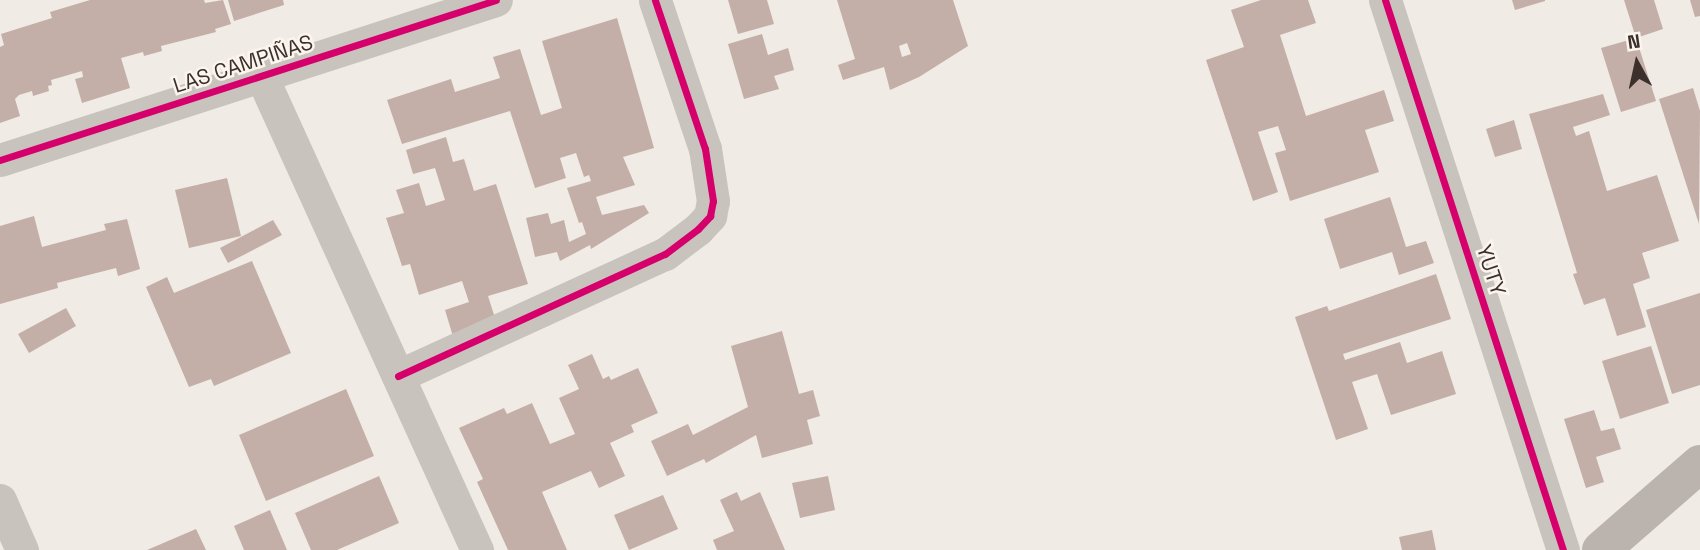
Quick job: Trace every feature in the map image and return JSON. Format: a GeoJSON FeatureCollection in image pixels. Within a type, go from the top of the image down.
{"type":"FeatureCollection","features":[{"type":"Feature","properties":{"kind":"street","name":"LAS CAMPIÑAS"},"geometry":{"type":"LineString","coordinates":[[0,160],[496,0]]}},
{"type":"Feature","properties":{"kind":"street"},"geometry":{"type":"LineString","coordinates":[[398,376],[664,254],[698,229],[710,216],[713,201],[705,149],[654,0]]}},
{"type":"Feature","properties":{"kind":"street","name":"YUTY"},"geometry":{"type":"LineString","coordinates":[[1385,0],[1563,550]]}},
{"type":"Feature","properties":{"kind":"street"},"geometry":{"type":"LineString","coordinates":[[262,77],[477,550]]}},
{"type":"Feature","properties":{"kind":"street"},"geometry":{"type":"LineString","coordinates":[[1601,550],[1700,464]]}},
{"type":"Feature","properties":{"kind":"street"},"geometry":{"type":"LineString","coordinates":[[0,500],[22,550]]}},
{"type":"Feature","properties":{"kind":"building"},"geometry":{"type":"Polygon","coordinates":[[[90,0],[204,0],[205,3],[223,0],[231,24],[215,29],[216,32],[161,46],[162,51],[144,56],[143,52],[121,58],[130,88],[82,103],[75,79],[83,77],[82,71],[51,80],[49,91],[33,96],[32,91],[19,95],[15,99],[20,116],[0,123],[0,47],[4,45],[1,34],[52,18],[50,12],[90,0]]]}},
{"type":"Feature","properties":{"kind":"building"},"geometry":{"type":"Polygon","coordinates":[[[228,0],[283,0],[284,5],[234,21],[228,0]]]}},
{"type":"Feature","properties":{"kind":"building"},"geometry":{"type":"Polygon","coordinates":[[[728,0],[767,0],[774,24],[738,34],[728,0]]]}},
{"type":"Feature","properties":{"kind":"building"},"geometry":{"type":"Polygon","coordinates":[[[837,0],[953,0],[968,46],[919,77],[890,90],[884,67],[843,80],[838,65],[855,59],[837,0]],[[907,43],[899,46],[902,57],[911,54],[907,43]]]}},
{"type":"Feature","properties":{"kind":"building"},"geometry":{"type":"Polygon","coordinates":[[[1261,0],[1308,0],[1316,23],[1280,35],[1306,116],[1384,90],[1394,121],[1365,130],[1379,172],[1290,201],[1275,153],[1286,150],[1278,126],[1258,132],[1278,192],[1253,201],[1206,60],[1244,47],[1231,10],[1261,0]]]}},
{"type":"Feature","properties":{"kind":"building"},"geometry":{"type":"Polygon","coordinates":[[[1512,0],[1545,0],[1545,1],[1515,10],[1512,0]]]}},
{"type":"Feature","properties":{"kind":"building"},"geometry":{"type":"Polygon","coordinates":[[[1624,0],[1654,0],[1663,29],[1636,38],[1624,0]]]}},
{"type":"Feature","properties":{"kind":"building"},"geometry":{"type":"Polygon","coordinates":[[[1690,0],[1700,0],[1700,16],[1695,17],[1690,0]]]}},
{"type":"Feature","properties":{"kind":"building"},"geometry":{"type":"Polygon","coordinates":[[[617,18],[654,148],[623,157],[635,185],[596,197],[602,215],[644,205],[649,213],[591,249],[590,245],[560,261],[557,252],[535,257],[526,218],[548,213],[551,224],[564,220],[569,242],[586,234],[582,222],[579,223],[567,188],[591,181],[589,175],[584,177],[576,153],[560,158],[566,178],[535,188],[510,111],[402,144],[387,100],[451,79],[455,92],[500,78],[493,57],[520,49],[541,115],[562,108],[542,41],[617,18]]]}},
{"type":"Feature","properties":{"kind":"building"},"geometry":{"type":"Polygon","coordinates":[[[762,34],[768,55],[788,48],[794,70],[774,76],[779,89],[744,99],[728,44],[762,34]]]}},
{"type":"Feature","properties":{"kind":"building"},"geometry":{"type":"Polygon","coordinates":[[[1636,38],[1656,101],[1621,112],[1601,48],[1636,38]]]}},
{"type":"Feature","properties":{"kind":"building"},"geometry":{"type":"Polygon","coordinates":[[[1693,88],[1700,111],[1699,224],[1659,99],[1693,88]]]}},
{"type":"Feature","properties":{"kind":"building"},"geometry":{"type":"Polygon","coordinates":[[[1603,94],[1610,115],[1573,127],[1576,136],[1589,131],[1607,191],[1657,175],[1679,241],[1642,253],[1650,278],[1633,284],[1646,327],[1617,336],[1605,298],[1584,305],[1573,274],[1577,273],[1529,114],[1603,94]]]}},
{"type":"Feature","properties":{"kind":"building"},"geometry":{"type":"Polygon","coordinates":[[[1514,120],[1522,149],[1495,157],[1486,129],[1514,120]]]}},
{"type":"Feature","properties":{"kind":"building"},"geometry":{"type":"Polygon","coordinates":[[[446,137],[453,162],[464,159],[474,191],[496,184],[528,284],[488,296],[495,318],[455,343],[445,310],[469,302],[462,281],[419,295],[410,264],[402,266],[386,218],[404,213],[396,190],[419,183],[426,206],[445,200],[435,168],[413,174],[406,150],[446,137]]]}},
{"type":"Feature","properties":{"kind":"building"},"geometry":{"type":"Polygon","coordinates":[[[227,178],[241,236],[189,248],[175,190],[227,178]]]}},
{"type":"Feature","properties":{"kind":"building"},"geometry":{"type":"Polygon","coordinates":[[[1390,197],[1406,247],[1426,241],[1434,263],[1399,275],[1392,252],[1340,269],[1324,219],[1390,197]]]}},
{"type":"Feature","properties":{"kind":"building"},"geometry":{"type":"Polygon","coordinates":[[[34,216],[42,247],[106,230],[104,224],[127,219],[140,269],[118,276],[116,268],[57,283],[58,288],[0,304],[0,226],[34,216]]]}},
{"type":"Feature","properties":{"kind":"building"},"geometry":{"type":"Polygon","coordinates":[[[273,220],[282,235],[228,263],[220,248],[273,220]]]}},
{"type":"Feature","properties":{"kind":"building"},"geometry":{"type":"Polygon","coordinates":[[[252,261],[291,353],[214,386],[211,379],[189,387],[146,287],[167,277],[174,293],[252,261]]]}},
{"type":"Feature","properties":{"kind":"building"},"geometry":{"type":"Polygon","coordinates":[[[1436,274],[1451,319],[1343,354],[1345,360],[1400,342],[1407,363],[1442,351],[1456,394],[1391,415],[1377,374],[1352,382],[1368,429],[1336,440],[1295,317],[1327,306],[1329,311],[1436,274]]]}},
{"type":"Feature","properties":{"kind":"building"},"geometry":{"type":"Polygon","coordinates":[[[1700,293],[1700,385],[1672,394],[1646,310],[1700,293]]]}},
{"type":"Feature","properties":{"kind":"building"},"geometry":{"type":"Polygon","coordinates":[[[66,308],[76,326],[29,353],[18,334],[66,308]]]}},
{"type":"Feature","properties":{"kind":"building"},"geometry":{"type":"Polygon","coordinates":[[[782,331],[799,394],[813,390],[820,416],[807,420],[813,444],[762,458],[756,435],[706,463],[704,459],[667,476],[651,441],[688,424],[693,435],[748,407],[731,346],[782,331]]]}},
{"type":"Feature","properties":{"kind":"building"},"geometry":{"type":"Polygon","coordinates":[[[1651,346],[1669,403],[1620,419],[1602,361],[1651,346]]]}},
{"type":"Feature","properties":{"kind":"building"},"geometry":{"type":"Polygon","coordinates":[[[592,354],[603,379],[609,376],[611,380],[638,368],[658,413],[631,425],[634,432],[610,443],[625,476],[599,488],[591,471],[542,492],[567,550],[508,550],[477,482],[483,479],[459,428],[504,408],[507,414],[532,403],[550,444],[575,434],[559,398],[579,389],[568,365],[592,354]]]}},
{"type":"Feature","properties":{"kind":"building"},"geometry":{"type":"Polygon","coordinates":[[[346,389],[374,456],[266,501],[239,435],[346,389]]]}},
{"type":"Feature","properties":{"kind":"building"},"geometry":{"type":"Polygon","coordinates":[[[1594,410],[1601,431],[1614,428],[1621,449],[1596,457],[1604,482],[1586,488],[1564,419],[1594,410]]]}},
{"type":"Feature","properties":{"kind":"building"},"geometry":{"type":"Polygon","coordinates":[[[379,476],[399,523],[337,550],[311,550],[295,513],[379,476]]]}},
{"type":"Feature","properties":{"kind":"building"},"geometry":{"type":"Polygon","coordinates":[[[828,476],[835,510],[800,518],[792,483],[828,476]]]}},
{"type":"Feature","properties":{"kind":"building"},"geometry":{"type":"Polygon","coordinates":[[[737,492],[741,501],[760,492],[785,550],[717,550],[713,540],[734,531],[720,500],[737,492]]]}},
{"type":"Feature","properties":{"kind":"building"},"geometry":{"type":"Polygon","coordinates":[[[663,495],[678,529],[629,550],[614,515],[663,495]]]}},
{"type":"Feature","properties":{"kind":"building"},"geometry":{"type":"Polygon","coordinates":[[[270,510],[287,550],[244,550],[234,526],[270,510]]]}},
{"type":"Feature","properties":{"kind":"building"},"geometry":{"type":"Polygon","coordinates":[[[196,529],[206,550],[147,550],[196,529]]]}},
{"type":"Feature","properties":{"kind":"building"},"geometry":{"type":"Polygon","coordinates":[[[1432,530],[1436,550],[1402,550],[1399,537],[1432,530]]]}},
{"type":"Feature","properties":{"kind":"cycle path"},"geometry":{"type":"LineString","coordinates":[[0,160],[496,0]]}},
{"type":"Feature","properties":{"kind":"cycle path"},"geometry":{"type":"LineString","coordinates":[[398,376],[665,254],[698,229],[710,216],[713,201],[705,149],[655,0]]}},
{"type":"Feature","properties":{"kind":"cycle path"},"geometry":{"type":"LineString","coordinates":[[1385,0],[1563,550]]}}]}
